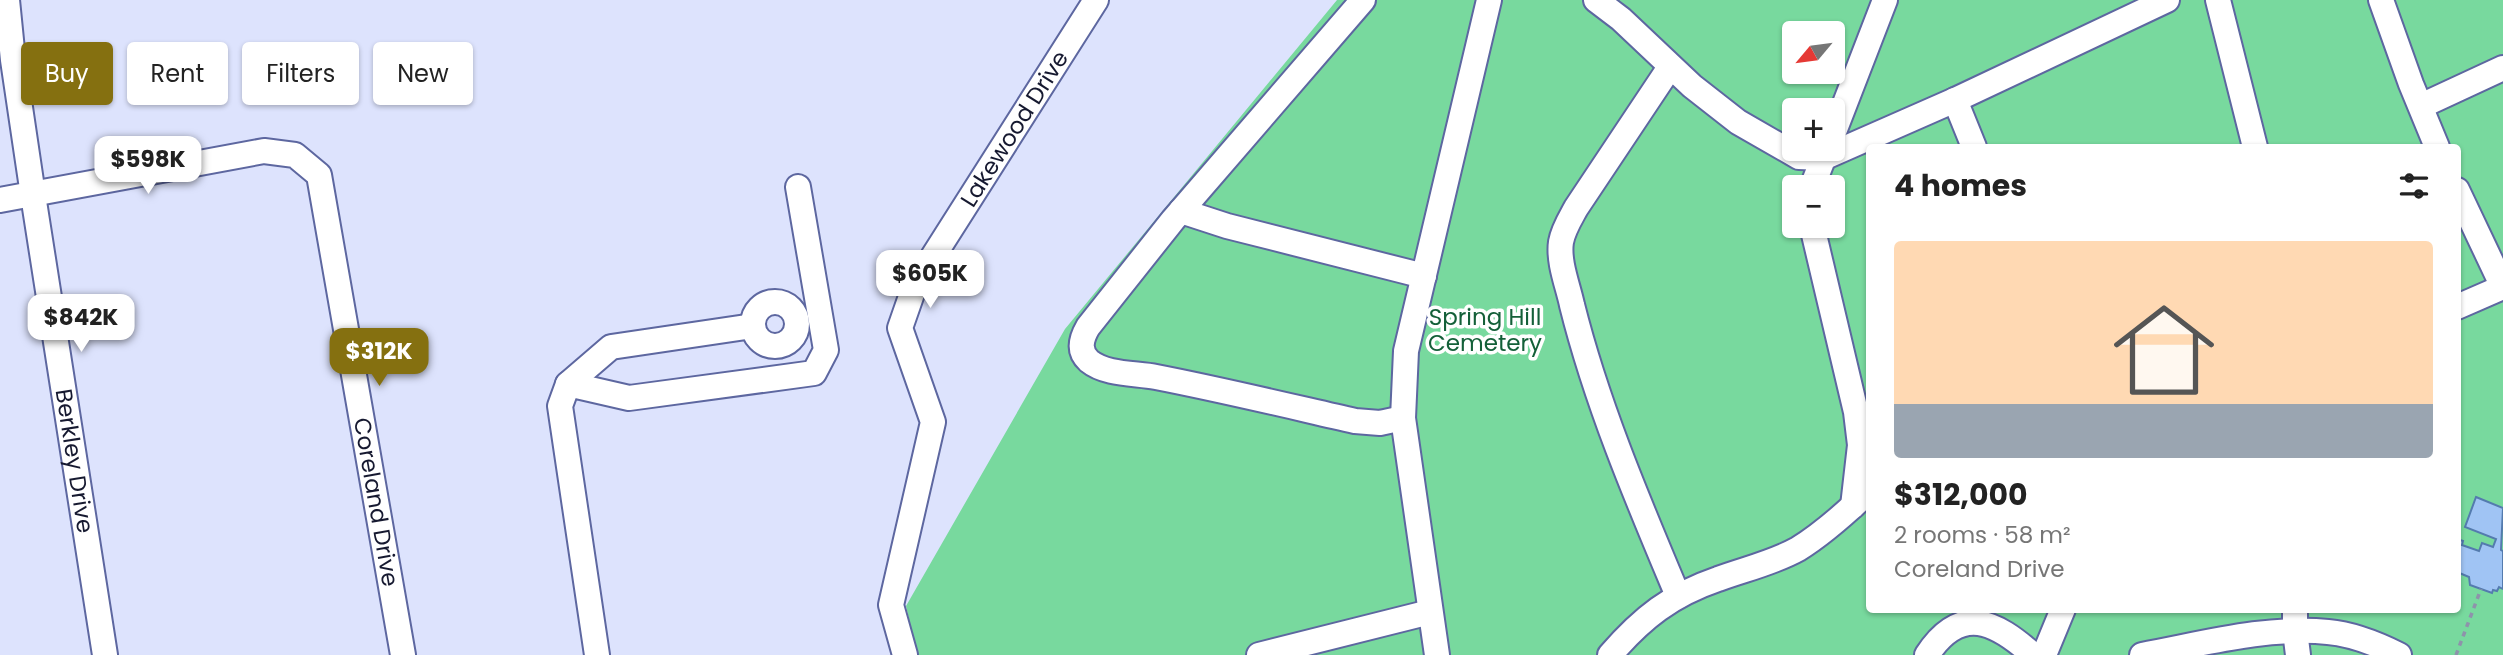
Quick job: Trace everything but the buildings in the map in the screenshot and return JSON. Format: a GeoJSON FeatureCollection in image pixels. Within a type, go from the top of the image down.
{"type":"FeatureCollection","features":[{"type":"Feature","properties":{"kind":"street","name":"Berkley Drive"},"geometry":{"type":"LineString","coordinates":[[7,0],[33,195],[105,655]]}},
{"type":"Feature","properties":{"kind":"street","name":"Lakewood Drive"},"geometry":{"type":"LineString","coordinates":[[905,655],[891,605],[933,422],[900,328],[915,285],[1096,0]]}},
{"type":"Feature","properties":{"kind":"street"},"geometry":{"type":"LineString","coordinates":[[1363,0],[1181,211],[1083,336],[1082,349],[1090,361],[1111,370],[1154,376],[1354,421],[1380,423],[1403,418]]}},
{"type":"Feature","properties":{"kind":"street"},"geometry":{"type":"LineString","coordinates":[[1437,655],[1403,418],[1406,351],[1489,0]]}},
{"type":"Feature","properties":{"kind":"street"},"geometry":{"type":"LineString","coordinates":[[1596,0],[1622,19],[1670,67],[1738,122],[1782,150]]}},
{"type":"Feature","properties":{"kind":"street"},"geometry":{"type":"LineString","coordinates":[[1845,104],[1885,0]]}},
{"type":"Feature","properties":{"kind":"street"},"geometry":{"type":"LineString","coordinates":[[1845,142],[1955,100],[2167,0]]}},
{"type":"Feature","properties":{"kind":"street"},"geometry":{"type":"LineString","coordinates":[[2218,0],[2254,144]]}},
{"type":"Feature","properties":{"kind":"street"},"geometry":{"type":"LineString","coordinates":[[2381,0],[2436,144]]}},
{"type":"Feature","properties":{"kind":"street"},"geometry":{"type":"LineString","coordinates":[[1670,67],[1576,208],[1560,244],[1579,331],[1600,398],[1623,463],[1678,596]]}},
{"type":"Feature","properties":{"kind":"street"},"geometry":{"type":"LineString","coordinates":[[2421,106],[2503,68]]}},
{"type":"Feature","properties":{"kind":"street"},"geometry":{"type":"LineString","coordinates":[[1955,100],[1972,144]]}},
{"type":"Feature","properties":{"kind":"street","name":"Coreland Drive"},"geometry":{"type":"LineString","coordinates":[[33,195],[264,151],[295,155],[319,175],[403,655]]}},
{"type":"Feature","properties":{"kind":"street"},"geometry":{"type":"LineString","coordinates":[[568,384],[629,398],[814,373],[826,350],[798,187]]}},
{"type":"Feature","properties":{"kind":"street"},"geometry":{"type":"LineString","coordinates":[[0,200],[33,195]]}},
{"type":"Feature","properties":{"kind":"street"},"geometry":{"type":"LineString","coordinates":[[2461,198],[2503,287],[2461,305]]}},
{"type":"Feature","properties":{"kind":"street"},"geometry":{"type":"LineString","coordinates":[[1181,211],[1227,226],[1423,276]]}},
{"type":"Feature","properties":{"kind":"street"},"geometry":{"type":"LineString","coordinates":[[1610,655],[1657,609],[1678,596],[1717,579],[1763,565],[1798,549],[1861,499],[1860,445],[1863,428],[1815,238]]}},
{"type":"Feature","properties":{"kind":"street"},"geometry":{"type":"LineString","coordinates":[[597,655],[560,406],[568,384],[611,347],[752,326],[760,308],[773,303],[786,305],[795,316],[796,323],[820,314]]}},
{"type":"Feature","properties":{"kind":"street"},"geometry":{"type":"LineString","coordinates":[[1259,655],[1292,651],[1430,612]]}},
{"type":"Feature","properties":{"kind":"street"},"geometry":{"type":"LineString","coordinates":[[2044,655],[2061,613]]}},
{"type":"Feature","properties":{"kind":"street"},"geometry":{"type":"LineString","coordinates":[[1927,655],[1941,638],[1953,629],[1971,623],[1983,623],[2006,631],[2033,655]]}},
{"type":"Feature","properties":{"kind":"street"},"geometry":{"type":"LineString","coordinates":[[2142,655],[2262,633],[2296,632],[2345,635],[2399,655]]}},
{"type":"Feature","properties":{"kind":"path"},"geometry":{"type":"LineString","coordinates":[[2456,655],[2481,589]]}},
{"type":"Feature","properties":{"kind":"green space","name":"Spring Hill Cemetery"},"geometry":{"type":"Polygon","coordinates":[[[1337,0],[2503,0],[2503,655],[917,655],[906,606],[1065,329],[1337,0]]]}}]}
